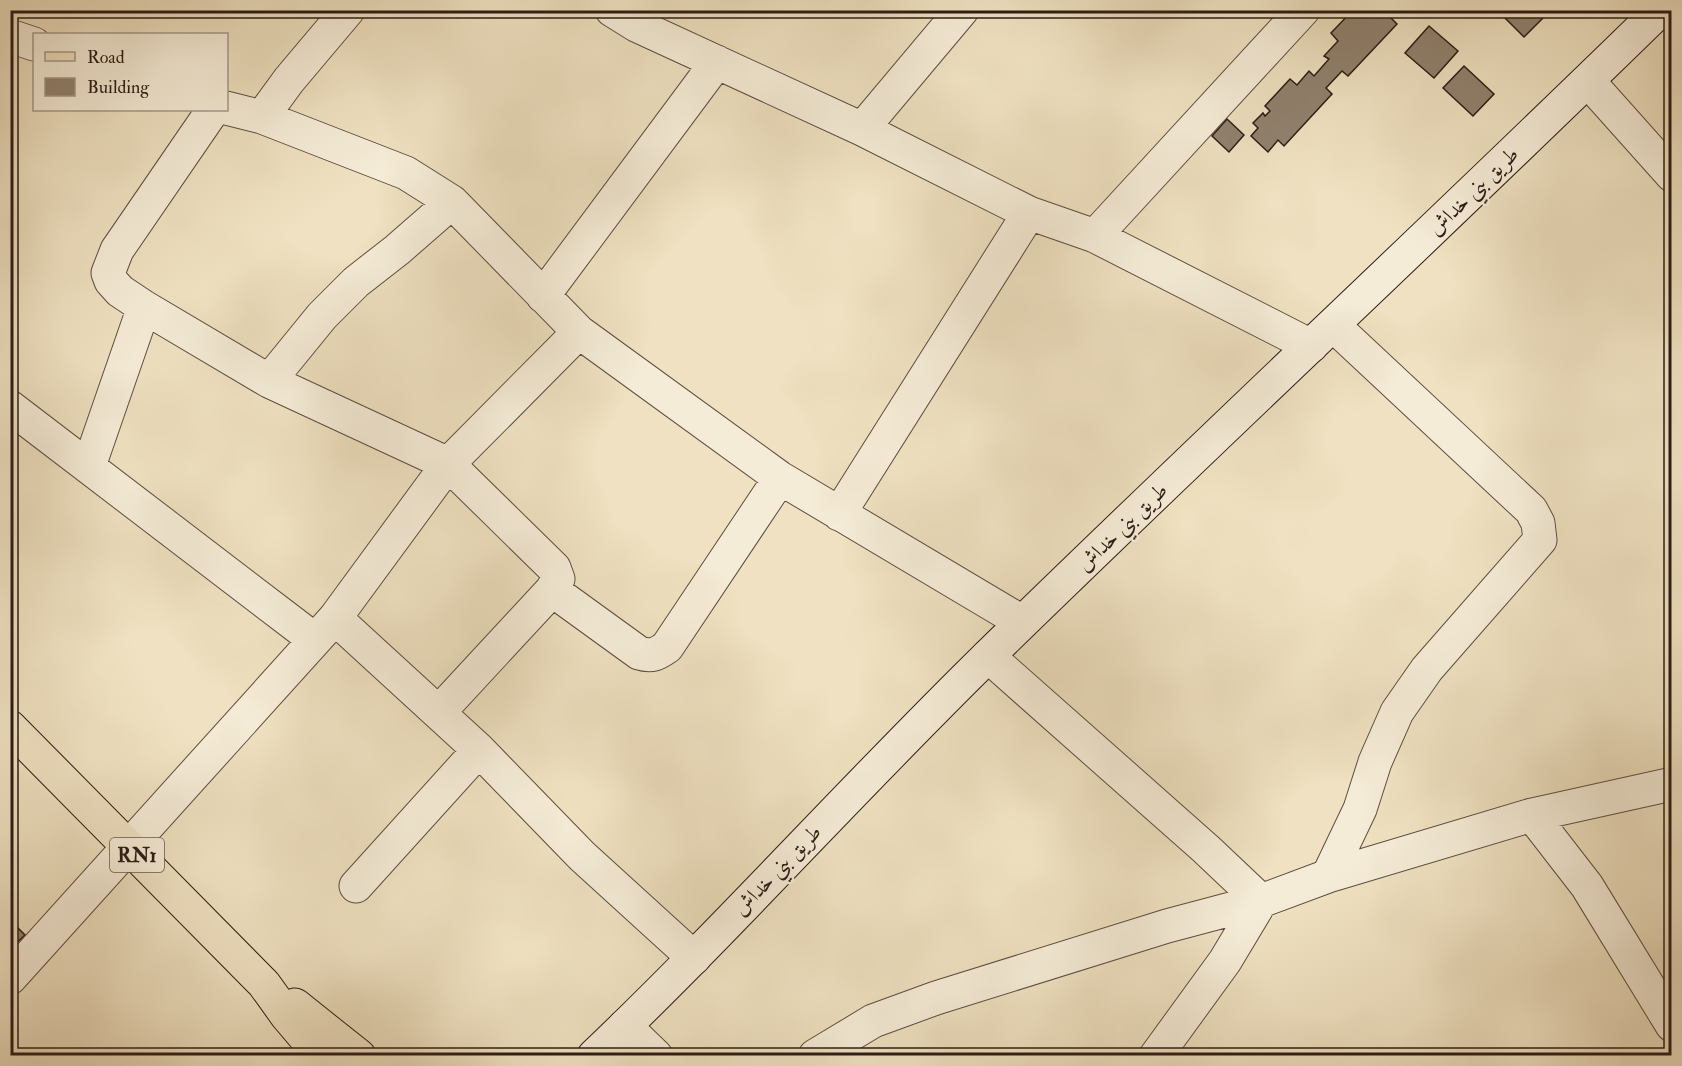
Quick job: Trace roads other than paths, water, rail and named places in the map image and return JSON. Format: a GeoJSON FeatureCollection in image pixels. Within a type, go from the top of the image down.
{"type":"FeatureCollection","features":[{"type":"Feature","properties":{"kind":"main road","name":"RN1"},"geometry":{"type":"LineString","coordinates":[[10,727],[264,984],[287,1016],[321,1056]]}},
{"type":"Feature","properties":{"kind":"main road","name":"RN1"},"geometry":{"type":"LineString","coordinates":[[264,984],[310,1016],[358,1056]]}},
{"type":"Feature","properties":{"kind":"street"},"geometry":{"type":"LineString","coordinates":[[262,117],[289,80],[348,10]]}},
{"type":"Feature","properties":{"kind":"street"},"geometry":{"type":"LineString","coordinates":[[862,129],[962,10]]}},
{"type":"Feature","properties":{"kind":"street"},"geometry":{"type":"LineString","coordinates":[[1095,236],[1303,10]]}},
{"type":"Feature","properties":{"kind":"street","name":"طريق بني خداش"},"geometry":{"type":"LineString","coordinates":[[594,1056],[694,958],[869,774],[1022,622],[1660,10]]}},
{"type":"Feature","properties":{"kind":"street"},"geometry":{"type":"LineString","coordinates":[[633,15],[717,62],[862,129],[1029,213],[1095,236],[1322,335],[1403,393],[1531,510],[1538,523],[1539,540],[1428,669],[1397,712],[1375,762],[1360,809],[1328,876]]}},
{"type":"Feature","properties":{"kind":"street"},"geometry":{"type":"LineString","coordinates":[[10,36],[33,44]]}},
{"type":"Feature","properties":{"kind":"street"},"geometry":{"type":"LineString","coordinates":[[543,296],[717,62]]}},
{"type":"Feature","properties":{"kind":"street"},"geometry":{"type":"LineString","coordinates":[[1588,81],[1671,175]]}},
{"type":"Feature","properties":{"kind":"street"},"geometry":{"type":"LineString","coordinates":[[228,108],[262,117],[406,173],[452,202],[579,332],[780,477],[1022,622]]}},
{"type":"Feature","properties":{"kind":"street"},"geometry":{"type":"LineString","coordinates":[[212,111],[117,250],[108,273],[111,281],[120,291],[144,307],[269,381],[448,464],[554,568],[558,579],[552,590],[439,712]]}},
{"type":"Feature","properties":{"kind":"street"},"geometry":{"type":"LineString","coordinates":[[269,381],[322,316],[356,282],[452,202]]}},
{"type":"Feature","properties":{"kind":"street"},"geometry":{"type":"LineString","coordinates":[[839,514],[1029,213]]}},
{"type":"Feature","properties":{"kind":"street"},"geometry":{"type":"LineString","coordinates":[[89,466],[144,307]]}},
{"type":"Feature","properties":{"kind":"street"},"geometry":{"type":"LineString","coordinates":[[10,978],[325,629],[448,464],[579,332]]}},
{"type":"Feature","properties":{"kind":"street"},"geometry":{"type":"LineString","coordinates":[[10,406],[89,466],[325,629],[439,712],[582,856],[694,958]]}},
{"type":"Feature","properties":{"kind":"street"},"geometry":{"type":"LineString","coordinates":[[552,590],[639,653],[649,656],[658,654],[667,647],[780,477]]}},
{"type":"Feature","properties":{"kind":"street"},"geometry":{"type":"LineString","coordinates":[[988,656],[1206,849],[1261,901]]}},
{"type":"Feature","properties":{"kind":"street"},"geometry":{"type":"LineString","coordinates":[[356,886],[479,750]]}},
{"type":"Feature","properties":{"kind":"street"},"geometry":{"type":"LineString","coordinates":[[815,1056],[873,1021],[936,998],[1167,926],[1261,901],[1328,876],[1533,815],[1671,784]]}},
{"type":"Feature","properties":{"kind":"street"},"geometry":{"type":"LineString","coordinates":[[1533,815],[1587,886],[1671,1025]]}},
{"type":"Feature","properties":{"kind":"street"},"geometry":{"type":"LineString","coordinates":[[1156,1056],[1225,961],[1261,901]]}},
{"type":"Feature","properties":{"kind":"street"},"geometry":{"type":"LineString","coordinates":[[625,1026],[656,1056]]}}]}
